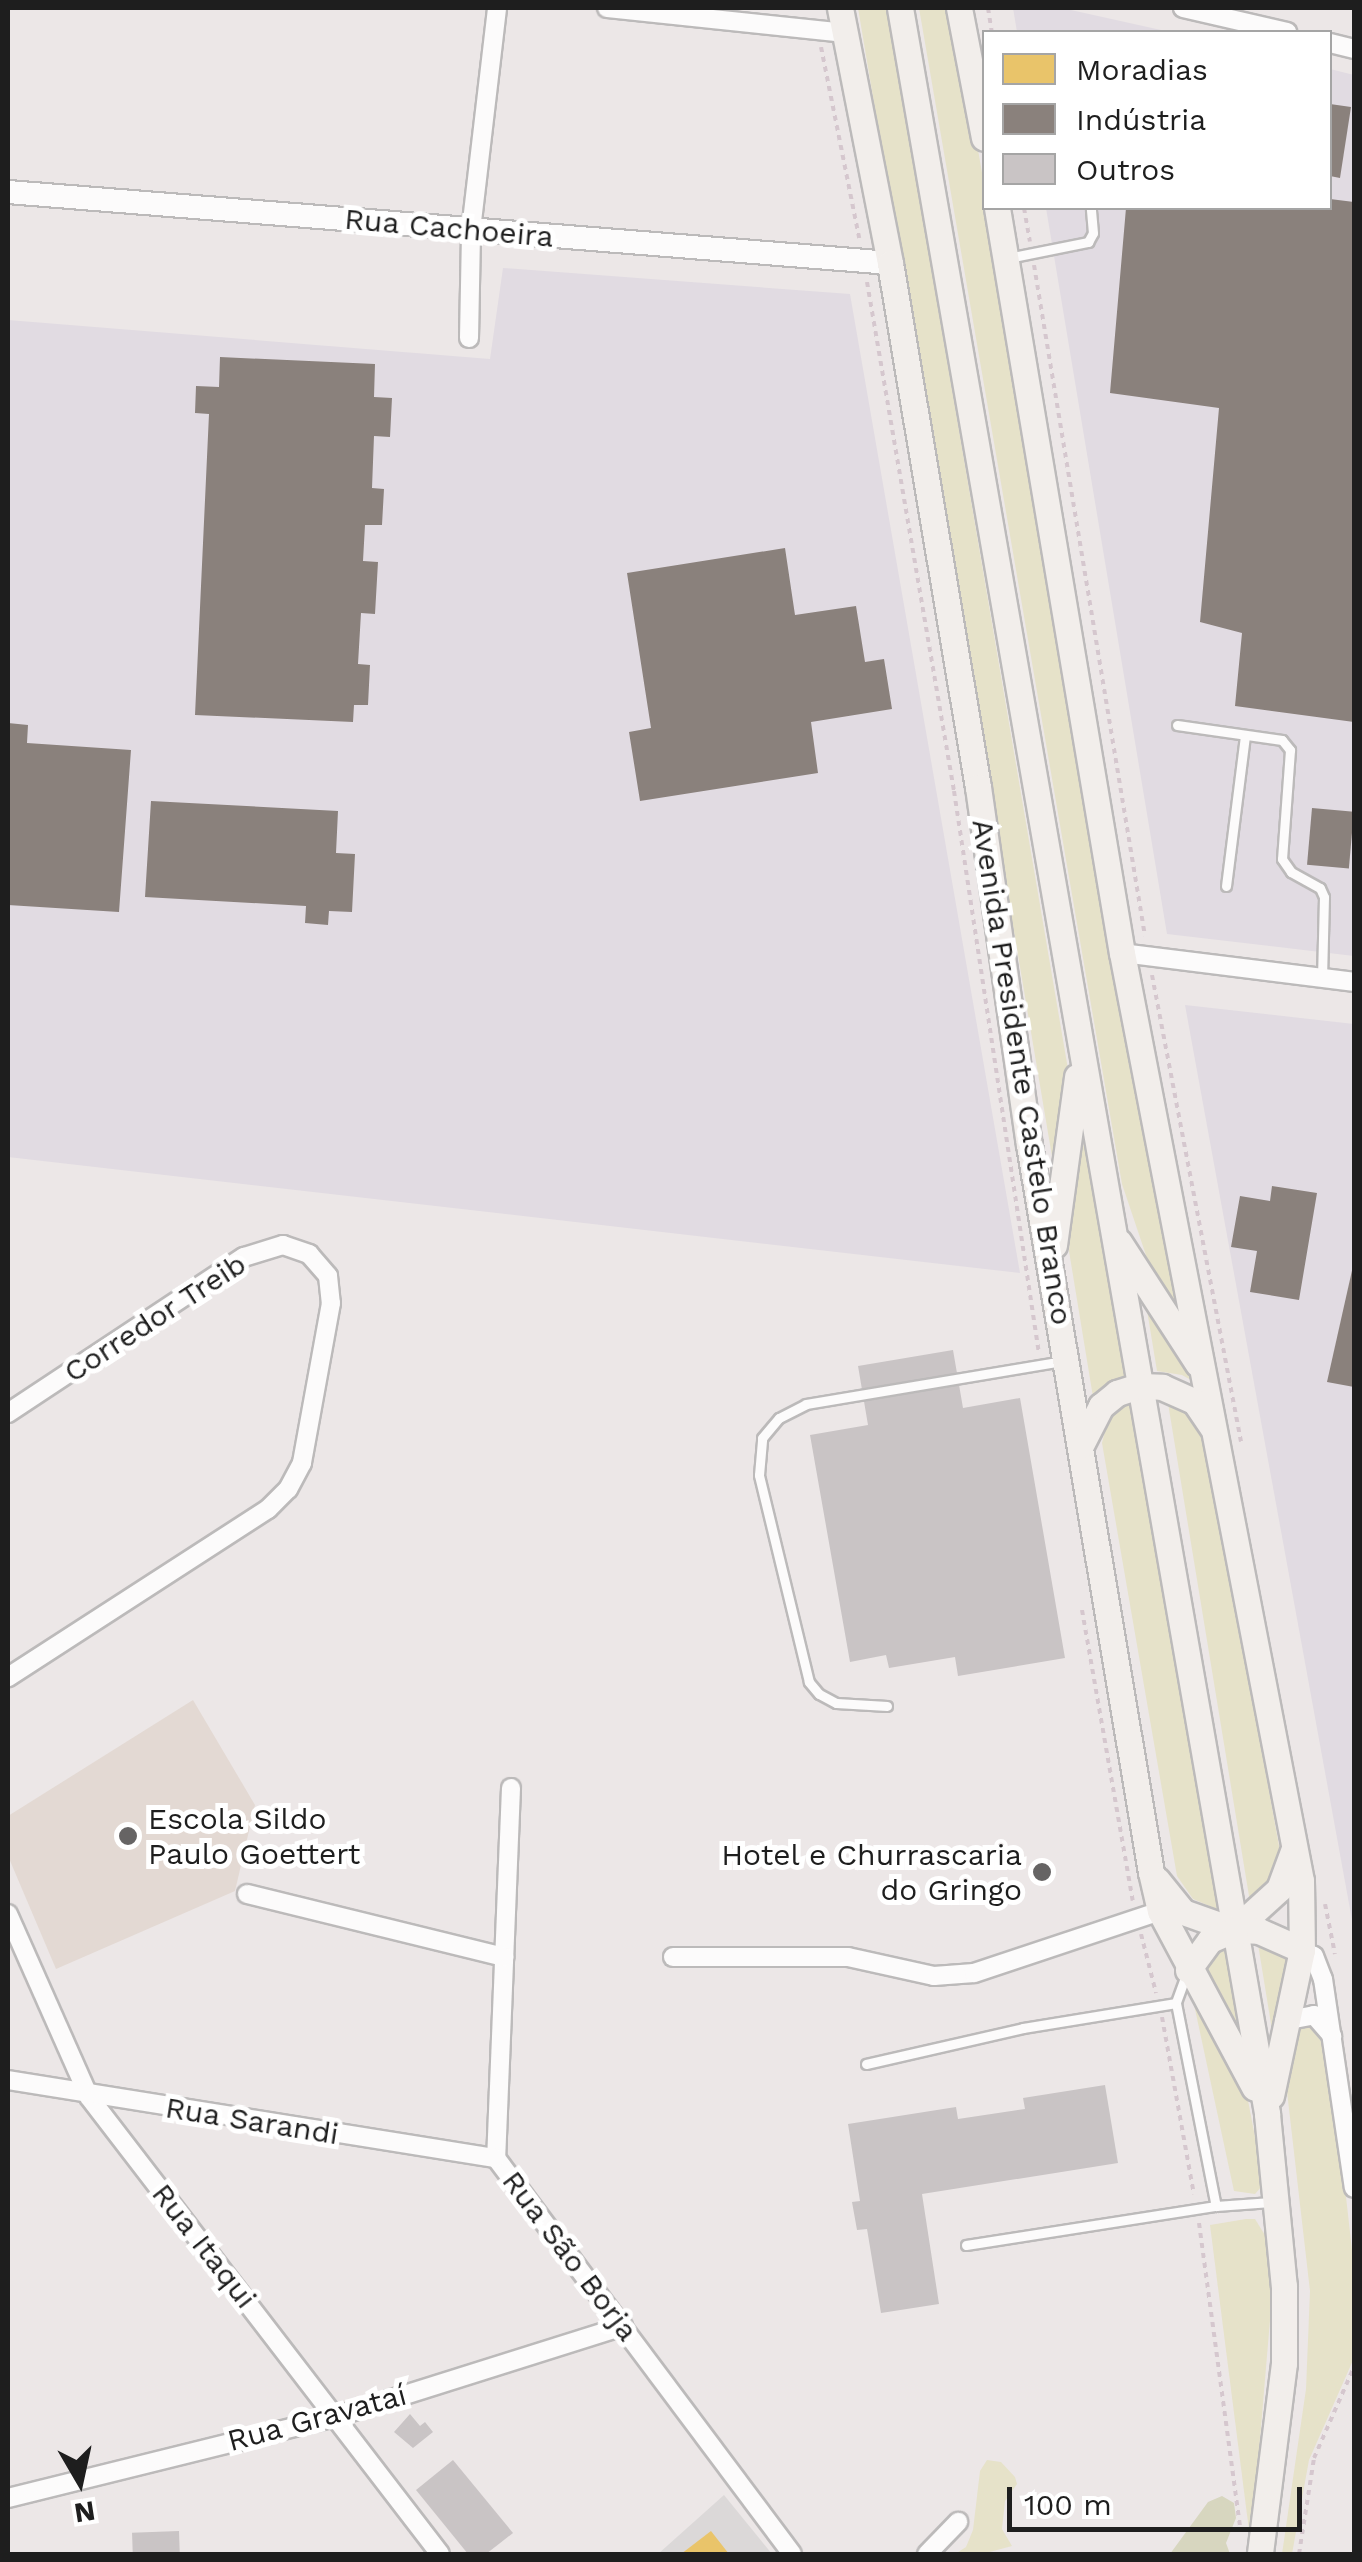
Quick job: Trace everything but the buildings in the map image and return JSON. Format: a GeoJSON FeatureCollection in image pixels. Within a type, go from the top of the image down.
{"type":"FeatureCollection","features":[{"type":"Feature","properties":{"kind":"main road","name":"Avenida Presidente Castelo Branco"},"geometry":{"type":"LineString","coordinates":[[900,8],[1268,2114],[1279,2201],[1284,2363],[1260,2554]]}},
{"type":"Feature","properties":{"kind":"main road"},"geometry":{"type":"LineString","coordinates":[[958,8],[982,128]]}},
{"type":"Feature","properties":{"kind":"main road","name":"Avenida Presidente Castelo Branco"},"geometry":{"type":"LineString","coordinates":[[842,20],[890,263],[978,788],[1050,1270],[1151,1872],[1160,1912],[1188,1970],[1268,2114]]}},
{"type":"Feature","properties":{"kind":"main road","name":"Avenida Presidente Castelo Branco"},"geometry":{"type":"LineString","coordinates":[[997,210],[1122,953],[1218,1436],[1304,1908],[1302,1950],[1284,2021],[1268,2114]]}},
{"type":"Feature","properties":{"kind":"main road"},"geometry":{"type":"LineString","coordinates":[[1050,1270],[1080,1052]]}},
{"type":"Feature","properties":{"kind":"main road"},"geometry":{"type":"LineString","coordinates":[[1114,1234],[1206,1376]]}},
{"type":"Feature","properties":{"kind":"main road"},"geometry":{"type":"LineString","coordinates":[[1080,1444],[1100,1406],[1117,1393],[1139,1386],[1162,1387],[1195,1402],[1218,1436]]}},
{"type":"Feature","properties":{"kind":"main road"},"geometry":{"type":"LineString","coordinates":[[1188,1970],[1210,1940],[1234,1930],[1270,1902],[1288,1872],[1294,1851]]}},
{"type":"Feature","properties":{"kind":"main road"},"geometry":{"type":"LineString","coordinates":[[1151,1872],[1183,1912],[1234,1930],[1259,1931],[1302,1950]]}},
{"type":"Feature","properties":{"kind":"street"},"geometry":{"type":"LineString","coordinates":[[468,338],[471,230],[496,8]]}},
{"type":"Feature","properties":{"kind":"street"},"geometry":{"type":"LineString","coordinates":[[607,8],[842,20]]}},
{"type":"Feature","properties":{"kind":"street"},"geometry":{"type":"LineString","coordinates":[[1183,8],[1278,30]]}},
{"type":"Feature","properties":{"kind":"street","name":"Rua Cachoeira"},"geometry":{"type":"LineString","coordinates":[[8,192],[890,263]]}},
{"type":"Feature","properties":{"kind":"street"},"geometry":{"type":"LineString","coordinates":[[1122,953],[1354,982]]}},
{"type":"Feature","properties":{"kind":"street","name":"Corredor Treib"},"geometry":{"type":"LineString","coordinates":[[8,1413],[244,1257],[283,1245],[309,1254],[328,1276],[331,1304],[302,1463],[288,1489],[268,1509],[8,1677]]}},
{"type":"Feature","properties":{"kind":"street","name":"Rua São Borja"},"geometry":{"type":"LineString","coordinates":[[510,1788],[496,2158],[792,2554]]}},
{"type":"Feature","properties":{"kind":"street"},"geometry":{"type":"LineString","coordinates":[[247,1894],[504,1958]]}},
{"type":"Feature","properties":{"kind":"street"},"geometry":{"type":"LineString","coordinates":[[672,1957],[848,1957],[934,1976],[974,1973],[1160,1912]]}},
{"type":"Feature","properties":{"kind":"street","name":"Rua Itaqui"},"geometry":{"type":"LineString","coordinates":[[8,1914],[89,2097],[440,2554]]}},
{"type":"Feature","properties":{"kind":"street","name":"Avenida Presidente Castelo Branco"},"geometry":{"type":"LineString","coordinates":[[1302,1950],[1318,1961],[1334,2040],[1354,2188]]}},
{"type":"Feature","properties":{"kind":"street"},"geometry":{"type":"LineString","coordinates":[[1284,2021],[1314,2015],[1334,2040]]}},
{"type":"Feature","properties":{"kind":"street","name":"Rua Sarandi"},"geometry":{"type":"LineString","coordinates":[[8,2080],[89,2097],[496,2158]]}},
{"type":"Feature","properties":{"kind":"street","name":"Rua Gravataí"},"geometry":{"type":"LineString","coordinates":[[8,2498],[335,2416],[623,2326]]}},
{"type":"Feature","properties":{"kind":"street"},"geometry":{"type":"LineString","coordinates":[[927,2554],[958,2522]]}},
{"type":"Feature","properties":{"kind":"lane"},"geometry":{"type":"LineString","coordinates":[[1005,258],[1088,242],[1093,233],[1092,210]]}},
{"type":"Feature","properties":{"kind":"lane"},"geometry":{"type":"LineString","coordinates":[[1178,726],[1282,740],[1290,750],[1282,859],[1290,872],[1320,888],[1324,897],[1322,978]]}},
{"type":"Feature","properties":{"kind":"lane"},"geometry":{"type":"LineString","coordinates":[[1226,886],[1245,736]]}},
{"type":"Feature","properties":{"kind":"lane"},"geometry":{"type":"LineString","coordinates":[[887,1706],[836,1703],[819,1694],[809,1682],[760,1475],[762,1438],[780,1418],[806,1404],[1066,1360]]}},
{"type":"Feature","properties":{"kind":"lane"},"geometry":{"type":"LineString","coordinates":[[1188,1970],[1176,2002],[1216,2206]]}},
{"type":"Feature","properties":{"kind":"lane"},"geometry":{"type":"LineString","coordinates":[[866,2064],[1024,2028],[1176,2002]]}},
{"type":"Feature","properties":{"kind":"lane"},"geometry":{"type":"LineString","coordinates":[[966,2245],[1216,2206],[1279,2201]]}},
{"type":"Feature","properties":{"kind":"path"},"geometry":{"type":"LineString","coordinates":[[1024,210],[1148,956],[1244,1460]]}},
{"type":"Feature","properties":{"kind":"path"},"geometry":{"type":"LineString","coordinates":[[1322,1887],[1337,1964]]}},
{"type":"Feature","properties":{"kind":"path"},"geometry":{"type":"LineString","coordinates":[[1299,2554],[1314,2458],[1354,2367]]}},
{"type":"Feature","properties":{"kind":"shaded area"},"geometry":{"type":"Polygon","coordinates":[[[858,8],[887,8],[1070,1081],[1057,1186],[858,8]]]}},
{"type":"Feature","properties":{"kind":"shaded area"},"geometry":{"type":"Polygon","coordinates":[[[919,8],[953,8],[982,173],[982,210],[989,210],[1190,1332],[1153,1276],[1122,1184],[919,8]]]}},
{"type":"Feature","properties":{"kind":"shaded area"},"geometry":{"type":"Polygon","coordinates":[[[1013,8],[1062,8],[1161,30],[1017,30],[1013,8]]]}},
{"type":"Feature","properties":{"kind":"shaded area"},"geometry":{"type":"Polygon","coordinates":[[[1332,70],[1354,75],[1354,956],[1167,934],[1046,210],[1332,210],[1332,70]]]}},
{"type":"Feature","properties":{"kind":"shaded area"},"geometry":{"type":"Polygon","coordinates":[[[503,268],[850,294],[1020,1273],[8,1157],[8,320],[490,359],[503,268]]]}},
{"type":"Feature","properties":{"kind":"shaded area"},"geometry":{"type":"Polygon","coordinates":[[[1185,1005],[1354,1024],[1354,1931],[1185,1005]]]}},
{"type":"Feature","properties":{"kind":"shaded area"},"geometry":{"type":"Polygon","coordinates":[[[1085,1139],[1126,1375],[1094,1403],[1069,1251],[1075,1180],[1085,1139]]]}},
{"type":"Feature","properties":{"kind":"shaded area"},"geometry":{"type":"Polygon","coordinates":[[[1144,1292],[1200,1385],[1182,1375],[1157,1371],[1144,1292]]]}},
{"type":"Feature","properties":{"kind":"shaded area"},"geometry":{"type":"Polygon","coordinates":[[[1166,1391],[1202,1420],[1281,1857],[1274,1880],[1250,1902],[1166,1391]]]}},
{"type":"Feature","properties":{"kind":"shaded area"},"geometry":{"type":"Polygon","coordinates":[[[1130,1400],[1219,1910],[1193,1899],[1177,1876],[1102,1443],[1108,1419],[1130,1400]]]}},
{"type":"Feature","properties":{"kind":"shaded area","name":"Escola Sildo Paulo Goettert"},"geometry":{"type":"Polygon","coordinates":[[[193,1700],[255,1805],[235,1891],[56,1969],[8,1856],[8,1816],[193,1700]]]}},
{"type":"Feature","properties":{"kind":"shaded area"},"geometry":{"type":"Polygon","coordinates":[[[1257,1938],[1291,1951],[1273,2036],[1257,1938]]]}},
{"type":"Feature","properties":{"kind":"shaded area"},"geometry":{"type":"Polygon","coordinates":[[[1226,1945],[1243,2046],[1197,1970],[1226,1945]]]}},
{"type":"Feature","properties":{"kind":"shaded area"},"geometry":{"type":"Polygon","coordinates":[[[1192,1995],[1246,2090],[1264,2184],[1255,2194],[1234,2191],[1192,1995]]]}},
{"type":"Feature","properties":{"kind":"shaded area"},"geometry":{"type":"Polygon","coordinates":[[[1308,2025],[1325,2046],[1343,2170],[1354,2268],[1354,2358],[1309,2460],[1292,2554],[1282,2554],[1306,2389],[1310,2291],[1286,2083],[1295,2030],[1308,2025]]]}},
{"type":"Feature","properties":{"kind":"shaded area"},"geometry":{"type":"Polygon","coordinates":[[[1255,2219],[1268,2240],[1271,2308],[1251,2546],[1210,2225],[1255,2219]]]}},
{"type":"Feature","properties":{"kind":"shaded area"},"geometry":{"type":"Polygon","coordinates":[[[987,2460],[1001,2462],[1015,2477],[1017,2484],[1005,2501],[1002,2529],[1012,2546],[982,2554],[955,2554],[966,2547],[973,2530],[980,2471],[987,2460]]]}},
{"type":"Feature","properties":{"kind":"shaded area"},"geometry":{"type":"Polygon","coordinates":[[[724,2495],[772,2554],[658,2554],[724,2495]]]}},
{"type":"Feature","properties":{"kind":"green space"},"geometry":{"type":"Polygon","coordinates":[[[1222,2496],[1234,2503],[1236,2518],[1226,2543],[1230,2554],[1170,2554],[1208,2502],[1222,2496]]]}},
{"type":"Feature","properties":{"kind":"place","name":"Escola Sildo Paulo Goettert"},"geometry":{"type":"Point","coordinates":[128,1836]}},
{"type":"Feature","properties":{"kind":"place","name":"Hotel e Churrascaria do Gringo"},"geometry":{"type":"Point","coordinates":[1042,1872]}}]}
